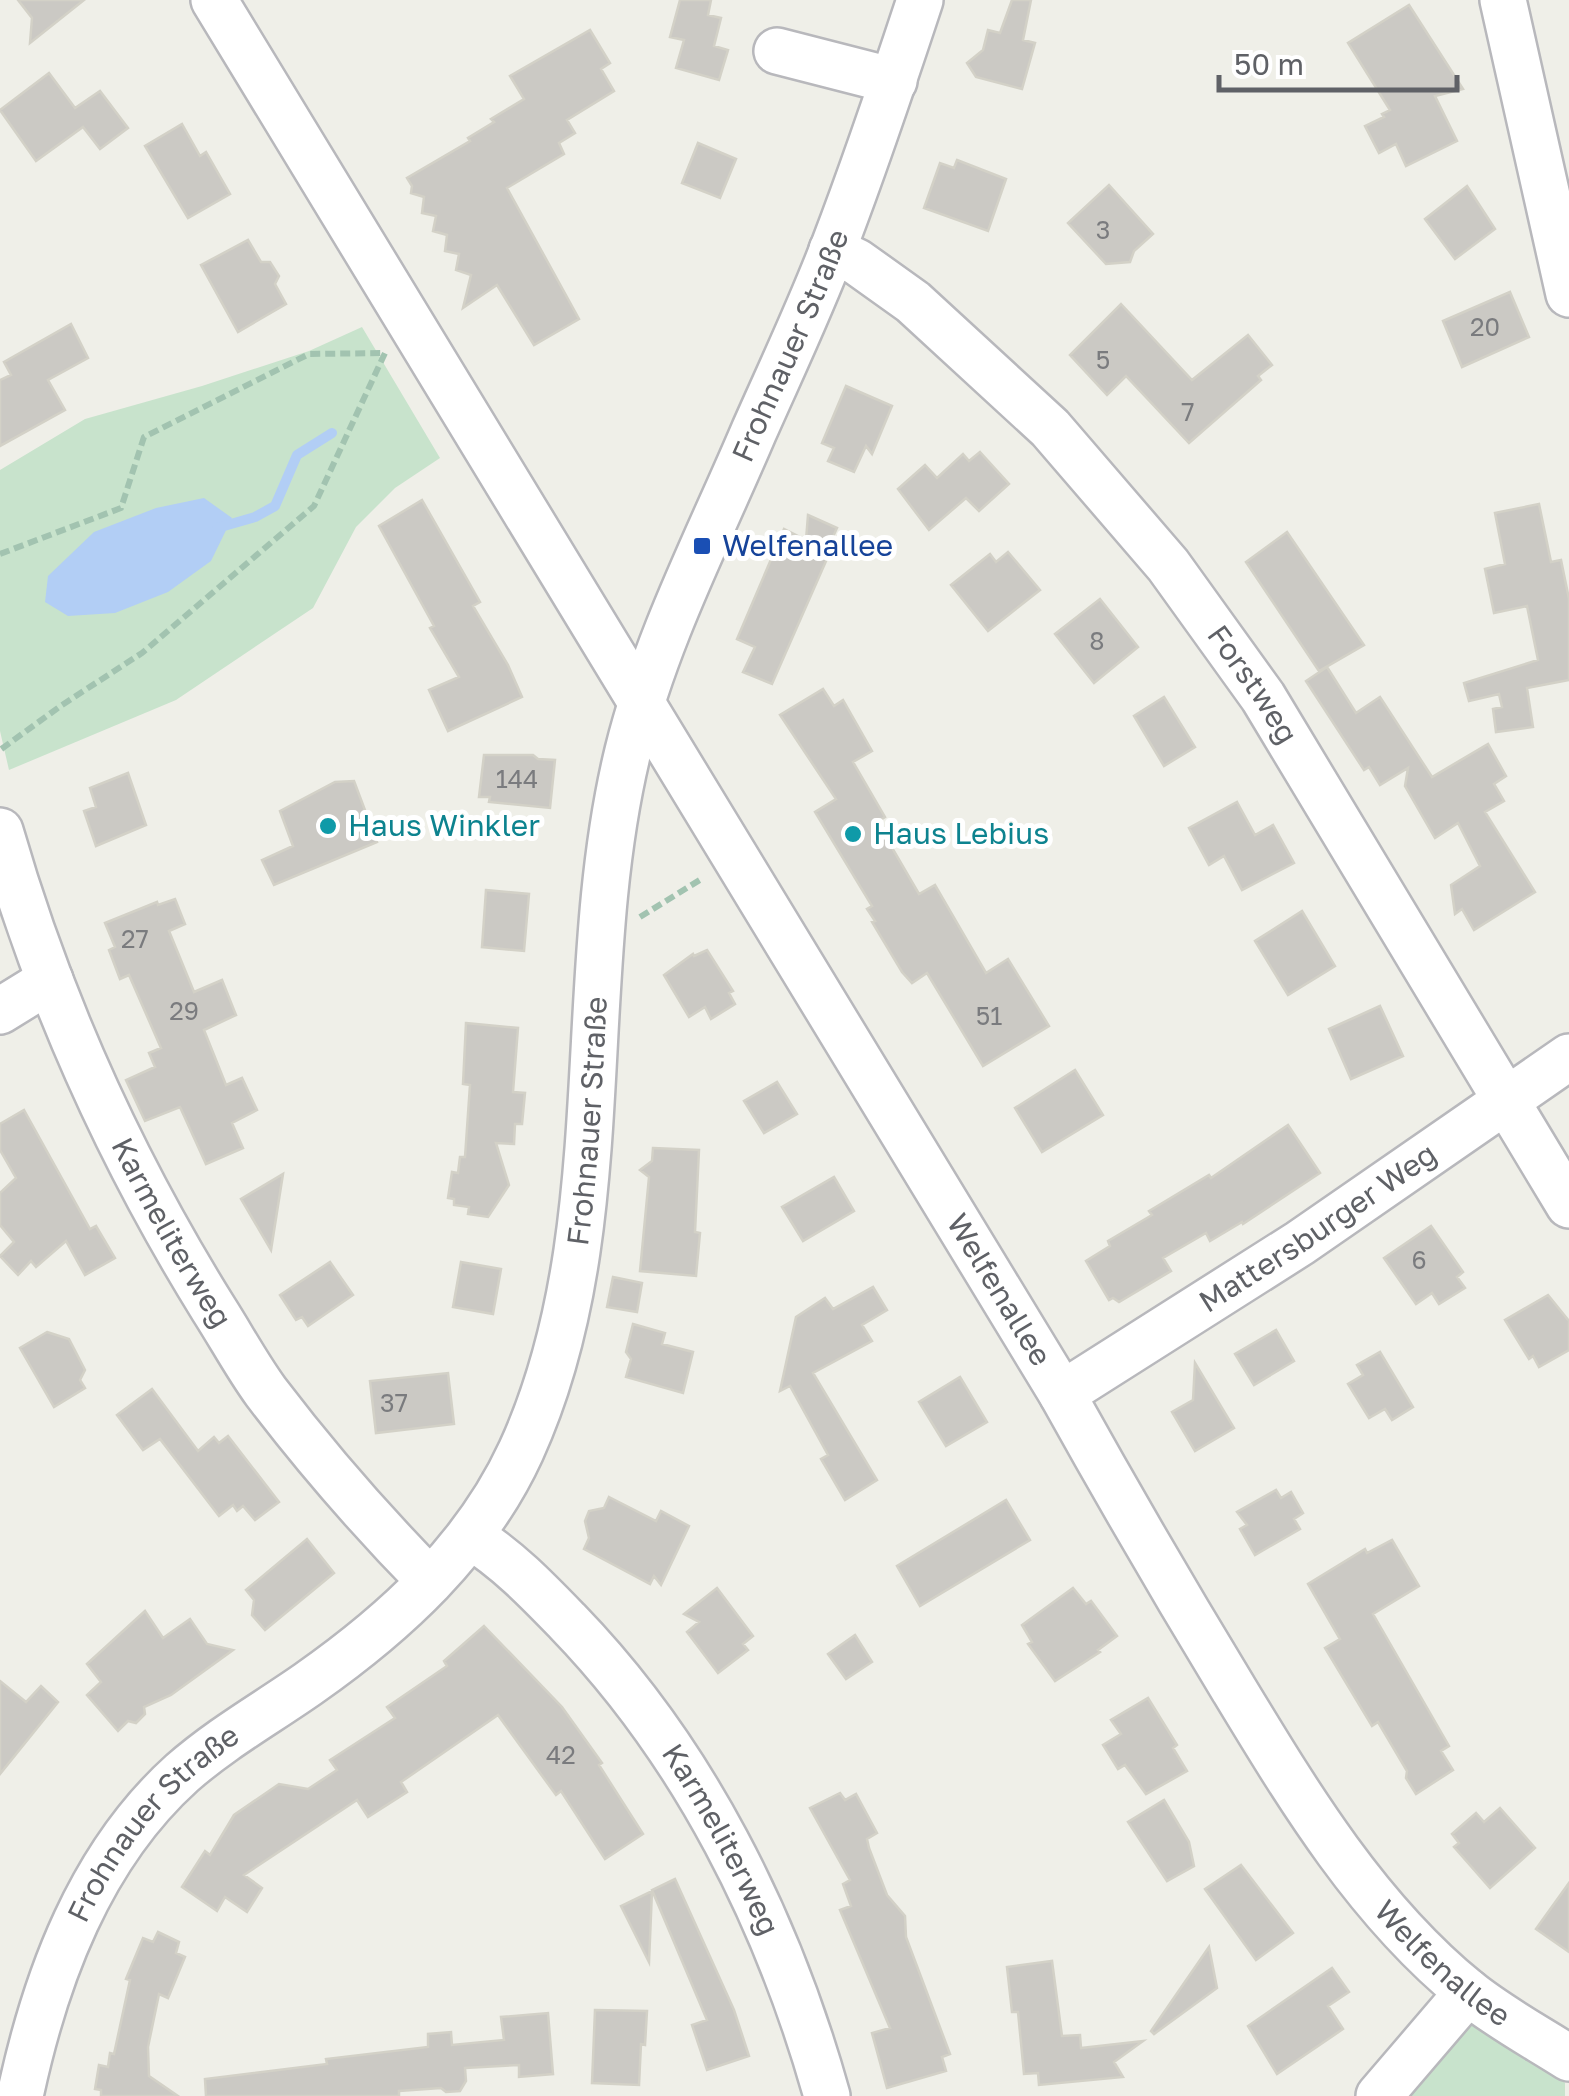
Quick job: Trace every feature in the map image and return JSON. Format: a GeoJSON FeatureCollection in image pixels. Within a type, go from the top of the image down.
{"type":"FeatureCollection","features":[{"type":"Feature","properties":{"kind":"street","name":"Welfenallee"},"geometry":{"type":"LineString","coordinates":[[214,0],[1062,1394],[1148,1548],[1287,1777],[1336,1850],[1380,1903],[1468,1992],[1569,2058]]}},
{"type":"Feature","properties":{"kind":"street","name":"Frohnauer Straße"},"geometry":{"type":"LineString","coordinates":[[20,2096],[35,2025],[67,1938],[103,1870],[136,1825],[177,1778],[220,1742],[368,1640],[407,1607],[470,1536],[518,1456],[542,1398],[567,1311],[585,1172],[608,874],[627,756],[641,704],[674,608],[832,250],[920,0]]}},
{"type":"Feature","properties":{"kind":"street"},"geometry":{"type":"LineString","coordinates":[[1503,0],[1569,294]]}},
{"type":"Feature","properties":{"kind":"street"},"geometry":{"type":"LineString","coordinates":[[777,51],[894,80]]}},
{"type":"Feature","properties":{"kind":"street","name":"Forstweg"},"geometry":{"type":"LineString","coordinates":[[832,250],[858,262],[912,302],[1036,415],[1168,565],[1263,697],[1569,1205]]}},
{"type":"Feature","properties":{"kind":"street","name":"Karmeliterweg"},"geometry":{"type":"LineString","coordinates":[[0,830],[50,980],[103,1106],[156,1214],[264,1388],[361,1510],[430,1581]]}},
{"type":"Feature","properties":{"kind":"street"},"geometry":{"type":"LineString","coordinates":[[0,1011],[50,980]]}},
{"type":"Feature","properties":{"kind":"street","name":"Mattersburger Weg"},"geometry":{"type":"LineString","coordinates":[[1062,1394],[1300,1243],[1569,1057]]}},
{"type":"Feature","properties":{"kind":"street","name":"Karmeliterweg"},"geometry":{"type":"LineString","coordinates":[[470,1536],[518,1570],[592,1647],[652,1722],[702,1798],[778,1953],[809,2034],[826,2096]]}},
{"type":"Feature","properties":{"kind":"street"},"geometry":{"type":"LineString","coordinates":[[1379,2096],[1468,1992]]}},
{"type":"Feature","properties":{"kind":"path"},"geometry":{"type":"LineString","coordinates":[[0,554],[120,508],[144,437],[161,428],[309,354],[385,353],[314,506],[142,653],[62,704],[0,750]]}},
{"type":"Feature","properties":{"kind":"path"},"geometry":{"type":"LineString","coordinates":[[628,924],[702,878]]}},
{"type":"Feature","properties":{"kind":"green space"},"geometry":{"type":"Polygon","coordinates":[[[362,327],[440,458],[395,488],[356,527],[313,608],[176,700],[9,770],[0,731],[0,470],[85,419],[309,351],[362,327]]]}},
{"type":"Feature","properties":{"kind":"green space"},"geometry":{"type":"Polygon","coordinates":[[[1474,2024],[1558,2074],[1565,2083],[1565,2096],[1408,2096],[1465,2028],[1474,2024]]]}},
{"type":"Feature","properties":{"kind":"water"},"geometry":{"type":"Polygon","coordinates":[[[204,498],[232,518],[211,561],[168,592],[115,613],[68,616],[45,602],[48,576],[94,532],[156,508],[204,498]]]}},
{"type":"Feature","properties":{"kind":"building"},"geometry":{"type":"Polygon","coordinates":[[[18,0],[84,0],[30,43],[32,18],[18,0]]]}},
{"type":"Feature","properties":{"kind":"building"},"geometry":{"type":"Polygon","coordinates":[[[680,0],[711,0],[708,15],[721,18],[714,46],[728,50],[719,80],[676,68],[684,40],[670,37],[680,0]]]}},
{"type":"Feature","properties":{"kind":"building"},"geometry":{"type":"Polygon","coordinates":[[[1012,0],[1031,0],[1023,40],[1035,43],[1022,89],[976,77],[967,63],[983,50],[988,30],[1000,33],[1012,0]]]}},
{"type":"Feature","properties":{"kind":"building"},"geometry":{"type":"Polygon","coordinates":[[[1409,5],[1463,89],[1435,96],[1457,141],[1406,166],[1396,144],[1379,153],[1365,126],[1390,110],[1348,43],[1409,5]]]}},
{"type":"Feature","properties":{"kind":"building"},"geometry":{"type":"Polygon","coordinates":[[[590,30],[610,63],[601,69],[614,91],[567,120],[575,133],[559,143],[564,154],[507,188],[579,319],[534,345],[497,285],[463,308],[471,275],[456,270],[459,254],[445,251],[447,235],[433,231],[436,216],[422,213],[424,197],[411,193],[407,178],[470,141],[468,138],[494,122],[491,119],[524,99],[510,76],[590,30]]]}},
{"type":"Feature","properties":{"kind":"building"},"geometry":{"type":"Polygon","coordinates":[[[49,73],[75,108],[100,91],[128,128],[100,149],[83,127],[36,161],[0,110],[49,73]]]}},
{"type":"Feature","properties":{"kind":"building"},"geometry":{"type":"Polygon","coordinates":[[[182,124],[200,156],[206,152],[230,194],[188,218],[145,146],[182,124]]]}},
{"type":"Feature","properties":{"kind":"building"},"geometry":{"type":"Polygon","coordinates":[[[698,143],[736,159],[720,198],[682,183],[698,143]]]}},
{"type":"Feature","properties":{"kind":"building"},"geometry":{"type":"Polygon","coordinates":[[[957,160],[1006,179],[988,231],[924,208],[940,163],[954,168],[957,160]]]}},
{"type":"Feature","properties":{"kind":"building"},"geometry":{"type":"Polygon","coordinates":[[[1109,185],[1153,234],[1134,251],[1130,262],[1106,264],[1068,223],[1109,185]]]}},
{"type":"Feature","properties":{"kind":"building"},"geometry":{"type":"Polygon","coordinates":[[[1467,186],[1495,229],[1455,259],[1425,219],[1467,186]]]}},
{"type":"Feature","properties":{"kind":"building"},"geometry":{"type":"Polygon","coordinates":[[[248,240],[261,262],[270,262],[279,276],[275,284],[286,304],[238,332],[201,265],[248,240]]]}},
{"type":"Feature","properties":{"kind":"building"},"geometry":{"type":"Polygon","coordinates":[[[1510,292],[1529,337],[1462,367],[1443,321],[1510,292]]]}},
{"type":"Feature","properties":{"kind":"building"},"geometry":{"type":"Polygon","coordinates":[[[1121,304],[1192,380],[1248,335],[1272,365],[1258,376],[1261,380],[1189,443],[1126,376],[1107,395],[1070,355],[1121,304]]]}},
{"type":"Feature","properties":{"kind":"building"},"geometry":{"type":"Polygon","coordinates":[[[71,324],[88,358],[48,380],[65,410],[0,446],[0,380],[11,375],[4,362],[71,324]]]}},
{"type":"Feature","properties":{"kind":"building"},"geometry":{"type":"Polygon","coordinates":[[[846,386],[892,406],[872,454],[866,446],[854,472],[828,461],[834,448],[822,443],[846,386]]]}},
{"type":"Feature","properties":{"kind":"building"},"geometry":{"type":"Polygon","coordinates":[[[980,452],[1009,484],[979,511],[966,498],[929,530],[898,489],[925,465],[937,478],[963,454],[969,461],[980,452]]]}},
{"type":"Feature","properties":{"kind":"building"},"geometry":{"type":"Polygon","coordinates":[[[422,500],[480,602],[473,606],[522,697],[448,731],[429,690],[459,677],[379,526],[422,500]]]}},
{"type":"Feature","properties":{"kind":"building"},"geometry":{"type":"Polygon","coordinates":[[[1539,504],[1551,562],[1561,560],[1569,599],[1569,680],[1527,688],[1533,727],[1496,732],[1493,709],[1502,707],[1499,694],[1469,701],[1464,683],[1538,660],[1527,606],[1494,613],[1485,569],[1505,564],[1495,513],[1539,504]]]}},
{"type":"Feature","properties":{"kind":"building"},"geometry":{"type":"Polygon","coordinates":[[[808,515],[837,528],[772,684],[743,672],[755,647],[737,639],[784,529],[806,540],[808,515]]]}},
{"type":"Feature","properties":{"kind":"building"},"geometry":{"type":"Polygon","coordinates":[[[1287,532],[1364,645],[1319,671],[1246,562],[1287,532]]]}},
{"type":"Feature","properties":{"kind":"building"},"geometry":{"type":"Polygon","coordinates":[[[1008,552],[1040,590],[988,631],[951,585],[990,554],[996,562],[1008,552]]]}},
{"type":"Feature","properties":{"kind":"building"},"geometry":{"type":"Polygon","coordinates":[[[1100,599],[1138,647],[1094,683],[1055,634],[1100,599]]]}},
{"type":"Feature","properties":{"kind":"building"},"geometry":{"type":"Polygon","coordinates":[[[1327,667],[1356,713],[1380,697],[1432,777],[1488,744],[1506,776],[1494,784],[1504,801],[1485,812],[1535,892],[1474,930],[1462,909],[1455,914],[1451,885],[1480,866],[1458,823],[1435,838],[1405,786],[1408,768],[1380,785],[1369,767],[1364,770],[1306,681],[1327,667]]]}},
{"type":"Feature","properties":{"kind":"building"},"geometry":{"type":"Polygon","coordinates":[[[823,689],[834,706],[843,700],[872,751],[853,762],[885,817],[877,822],[919,894],[935,885],[986,973],[1008,959],[1049,1026],[983,1066],[927,973],[912,983],[902,972],[872,922],[875,921],[867,909],[872,906],[815,812],[836,799],[780,715],[823,689]]]}},
{"type":"Feature","properties":{"kind":"building"},"geometry":{"type":"Polygon","coordinates":[[[1164,697],[1195,747],[1164,766],[1134,716],[1164,697]]]}},
{"type":"Feature","properties":{"kind":"building"},"geometry":{"type":"Polygon","coordinates":[[[484,755],[533,755],[555,760],[550,808],[489,802],[490,797],[479,797],[484,755]]]}},
{"type":"Feature","properties":{"kind":"building"},"geometry":{"type":"Polygon","coordinates":[[[128,773],[146,825],[96,846],[84,811],[96,807],[90,788],[128,773]]]}},
{"type":"Feature","properties":{"kind":"building","name":"Haus Winkler"},"geometry":{"type":"Polygon","coordinates":[[[354,781],[377,842],[274,885],[262,860],[293,846],[280,811],[335,782],[354,781]]]}},
{"type":"Feature","properties":{"kind":"building"},"geometry":{"type":"Polygon","coordinates":[[[1237,802],[1255,835],[1273,825],[1294,863],[1242,890],[1224,856],[1209,865],[1189,828],[1237,802]]]}},
{"type":"Feature","properties":{"kind":"building"},"geometry":{"type":"Polygon","coordinates":[[[486,890],[529,894],[524,951],[482,947],[486,890]]]}},
{"type":"Feature","properties":{"kind":"building"},"geometry":{"type":"Polygon","coordinates":[[[175,899],[185,924],[169,931],[194,992],[222,980],[236,1015],[204,1030],[226,1085],[242,1078],[257,1110],[232,1123],[243,1148],[206,1164],[180,1107],[145,1121],[126,1080],[155,1067],[149,1053],[161,1048],[129,975],[120,979],[109,950],[115,947],[105,923],[175,899]]]}},
{"type":"Feature","properties":{"kind":"building"},"geometry":{"type":"Polygon","coordinates":[[[1302,911],[1335,966],[1288,995],[1255,941],[1302,911]]]}},
{"type":"Feature","properties":{"kind":"building"},"geometry":{"type":"Polygon","coordinates":[[[707,950],[733,991],[729,993],[735,1004],[711,1019],[705,1007],[689,1017],[664,975],[693,954],[707,950]]]}},
{"type":"Feature","properties":{"kind":"building"},"geometry":{"type":"Polygon","coordinates":[[[1380,1006],[1403,1056],[1351,1079],[1329,1029],[1380,1006]]]}},
{"type":"Feature","properties":{"kind":"building"},"geometry":{"type":"Polygon","coordinates":[[[466,1023],[518,1028],[513,1092],[525,1093],[522,1124],[515,1124],[514,1144],[496,1143],[509,1185],[488,1217],[468,1214],[469,1207],[454,1205],[454,1199],[448,1198],[452,1172],[458,1173],[460,1157],[465,1157],[470,1085],[463,1084],[466,1023]]]}},
{"type":"Feature","properties":{"kind":"building"},"geometry":{"type":"Polygon","coordinates":[[[1075,1070],[1103,1115],[1042,1152],[1015,1108],[1075,1070]]]}},
{"type":"Feature","properties":{"kind":"building"},"geometry":{"type":"Polygon","coordinates":[[[777,1082],[797,1114],[764,1133],[744,1101],[777,1082]]]}},
{"type":"Feature","properties":{"kind":"building"},"geometry":{"type":"Polygon","coordinates":[[[24,1110],[90,1229],[96,1226],[115,1258],[85,1275],[66,1241],[36,1267],[31,1261],[18,1275],[0,1256],[14,1242],[0,1225],[0,1193],[16,1178],[0,1150],[0,1124],[24,1110]]]}},
{"type":"Feature","properties":{"kind":"building"},"geometry":{"type":"Polygon","coordinates":[[[1288,1125],[1320,1173],[1243,1224],[1210,1241],[1206,1233],[1163,1258],[1171,1271],[1119,1302],[1109,1300],[1086,1261],[1110,1246],[1108,1241],[1152,1215],[1149,1211],[1209,1175],[1211,1178],[1288,1125]]]}},
{"type":"Feature","properties":{"kind":"building"},"geometry":{"type":"Polygon","coordinates":[[[653,1148],[699,1150],[696,1276],[640,1271],[649,1177],[640,1170],[652,1161],[653,1148]]]}},
{"type":"Feature","properties":{"kind":"building"},"geometry":{"type":"Polygon","coordinates":[[[283,1174],[271,1250],[241,1199],[283,1174]]]}},
{"type":"Feature","properties":{"kind":"building"},"geometry":{"type":"Polygon","coordinates":[[[834,1177],[854,1211],[803,1241],[782,1207],[834,1177]]]}},
{"type":"Feature","properties":{"kind":"building"},"geometry":{"type":"Polygon","coordinates":[[[1431,1226],[1463,1272],[1457,1277],[1465,1288],[1439,1304],[1432,1293],[1416,1304],[1384,1258],[1431,1226]]]}},
{"type":"Feature","properties":{"kind":"building"},"geometry":{"type":"Polygon","coordinates":[[[330,1262],[353,1295],[308,1326],[302,1317],[296,1320],[280,1295],[330,1262]]]}},
{"type":"Feature","properties":{"kind":"building"},"geometry":{"type":"Polygon","coordinates":[[[461,1262],[501,1269],[493,1314],[453,1307],[461,1262]]]}},
{"type":"Feature","properties":{"kind":"building"},"geometry":{"type":"Polygon","coordinates":[[[613,1277],[642,1283],[637,1312],[607,1307],[613,1277]]]}},
{"type":"Feature","properties":{"kind":"building"},"geometry":{"type":"Polygon","coordinates":[[[873,1287],[887,1310],[862,1325],[872,1341],[813,1373],[877,1480],[845,1500],[821,1459],[828,1455],[790,1386],[780,1391],[796,1317],[825,1298],[833,1309],[873,1287]]]}},
{"type":"Feature","properties":{"kind":"building"},"geometry":{"type":"Polygon","coordinates":[[[1548,1295],[1569,1321],[1569,1350],[1539,1367],[1533,1356],[1529,1359],[1505,1320],[1548,1295]]]}},
{"type":"Feature","properties":{"kind":"building"},"geometry":{"type":"Polygon","coordinates":[[[633,1324],[665,1333],[662,1344],[693,1352],[683,1393],[626,1377],[631,1359],[626,1352],[633,1324]]]}},
{"type":"Feature","properties":{"kind":"building"},"geometry":{"type":"Polygon","coordinates":[[[1276,1330],[1294,1361],[1254,1385],[1235,1354],[1276,1330]]]}},
{"type":"Feature","properties":{"kind":"building"},"geometry":{"type":"Polygon","coordinates":[[[47,1332],[69,1339],[85,1370],[80,1380],[85,1388],[54,1407],[20,1348],[47,1332]]]}},
{"type":"Feature","properties":{"kind":"building"},"geometry":{"type":"Polygon","coordinates":[[[1380,1352],[1413,1407],[1392,1420],[1385,1409],[1369,1418],[1348,1384],[1363,1375],[1357,1365],[1380,1352]]]}},
{"type":"Feature","properties":{"kind":"building"},"geometry":{"type":"Polygon","coordinates":[[[1195,1363],[1234,1428],[1195,1451],[1172,1412],[1193,1400],[1195,1363]]]}},
{"type":"Feature","properties":{"kind":"building"},"geometry":{"type":"Polygon","coordinates":[[[448,1373],[454,1424],[376,1433],[370,1381],[448,1373]]]}},
{"type":"Feature","properties":{"kind":"building"},"geometry":{"type":"Polygon","coordinates":[[[960,1377],[987,1422],[946,1446],[919,1402],[960,1377]]]}},
{"type":"Feature","properties":{"kind":"building"},"geometry":{"type":"Polygon","coordinates":[[[152,1389],[198,1451],[214,1437],[219,1443],[228,1436],[279,1502],[255,1520],[243,1506],[237,1511],[233,1505],[219,1516],[160,1439],[143,1450],[117,1415],[152,1389]]]}},
{"type":"Feature","properties":{"kind":"building"},"geometry":{"type":"Polygon","coordinates":[[[1276,1490],[1281,1498],[1291,1492],[1303,1513],[1294,1519],[1300,1529],[1255,1555],[1240,1529],[1247,1525],[1237,1512],[1276,1490]]]}},
{"type":"Feature","properties":{"kind":"building"},"geometry":{"type":"Polygon","coordinates":[[[609,1497],[656,1521],[661,1511],[689,1526],[661,1585],[654,1576],[650,1584],[584,1549],[589,1538],[585,1521],[589,1511],[604,1508],[609,1497]]]}},
{"type":"Feature","properties":{"kind":"building"},"geometry":{"type":"Polygon","coordinates":[[[1006,1500],[1030,1540],[920,1606],[897,1566],[1006,1500]]]}},
{"type":"Feature","properties":{"kind":"building"},"geometry":{"type":"Polygon","coordinates":[[[307,1539],[334,1573],[265,1630],[252,1615],[254,1600],[246,1590],[307,1539]]]}},
{"type":"Feature","properties":{"kind":"building"},"geometry":{"type":"Polygon","coordinates":[[[1392,1540],[1419,1586],[1373,1614],[1449,1746],[1441,1751],[1453,1770],[1416,1794],[1378,1722],[1372,1726],[1325,1648],[1340,1639],[1308,1584],[1365,1549],[1367,1553],[1392,1540]]]}},
{"type":"Feature","properties":{"kind":"building"},"geometry":{"type":"Polygon","coordinates":[[[717,1588],[753,1636],[743,1644],[748,1650],[718,1673],[687,1632],[699,1622],[684,1614],[717,1588]]]}},
{"type":"Feature","properties":{"kind":"building"},"geometry":{"type":"Polygon","coordinates":[[[1073,1588],[1086,1604],[1091,1601],[1117,1636],[1055,1681],[1028,1644],[1032,1642],[1022,1625],[1073,1588]]]}},
{"type":"Feature","properties":{"kind":"building"},"geometry":{"type":"Polygon","coordinates":[[[145,1611],[163,1638],[190,1619],[207,1644],[233,1650],[171,1695],[144,1707],[145,1714],[136,1723],[128,1721],[118,1731],[87,1695],[101,1682],[87,1664],[145,1611]]]}},
{"type":"Feature","properties":{"kind":"building"},"geometry":{"type":"Polygon","coordinates":[[[484,1626],[562,1707],[602,1763],[599,1765],[643,1834],[605,1859],[561,1791],[556,1795],[498,1715],[401,1782],[407,1792],[368,1817],[357,1800],[244,1875],[262,1888],[247,1912],[225,1897],[217,1911],[182,1887],[205,1851],[210,1855],[234,1815],[279,1784],[308,1789],[337,1770],[330,1760],[395,1718],[387,1707],[447,1666],[444,1661],[484,1626]]]}},
{"type":"Feature","properties":{"kind":"building"},"geometry":{"type":"Polygon","coordinates":[[[855,1635],[872,1662],[846,1679],[828,1654],[855,1635]]]}},
{"type":"Feature","properties":{"kind":"building"},"geometry":{"type":"Polygon","coordinates":[[[0,1681],[26,1702],[41,1686],[58,1702],[0,1774],[0,1681]]]}},
{"type":"Feature","properties":{"kind":"building"},"geometry":{"type":"Polygon","coordinates":[[[1148,1698],[1177,1745],[1173,1748],[1187,1771],[1146,1794],[1125,1765],[1118,1769],[1103,1745],[1121,1734],[1111,1720],[1148,1698]]]}},
{"type":"Feature","properties":{"kind":"building"},"geometry":{"type":"Polygon","coordinates":[[[840,1793],[845,1800],[856,1794],[877,1833],[867,1839],[869,1848],[887,1895],[905,1916],[906,1937],[950,2054],[942,2057],[946,2071],[887,2088],[872,2033],[890,2028],[840,1910],[851,1906],[843,1884],[850,1880],[810,1808],[840,1793]]]}},
{"type":"Feature","properties":{"kind":"building"},"geometry":{"type":"Polygon","coordinates":[[[1164,1800],[1189,1842],[1194,1866],[1167,1881],[1128,1822],[1164,1800]]]}},
{"type":"Feature","properties":{"kind":"building"},"geometry":{"type":"Polygon","coordinates":[[[1500,1808],[1535,1848],[1490,1888],[1454,1847],[1459,1843],[1452,1834],[1476,1813],[1484,1822],[1500,1808]]]}},
{"type":"Feature","properties":{"kind":"building"},"geometry":{"type":"Polygon","coordinates":[[[1241,1865],[1293,1933],[1256,1960],[1205,1889],[1241,1865]]]}},
{"type":"Feature","properties":{"kind":"building"},"geometry":{"type":"Polygon","coordinates":[[[675,1879],[734,2010],[749,2056],[707,2070],[692,2025],[707,2020],[652,1890],[675,1879]]]}},
{"type":"Feature","properties":{"kind":"building"},"geometry":{"type":"Polygon","coordinates":[[[1569,1883],[1569,1952],[1536,1929],[1569,1883]]]}},
{"type":"Feature","properties":{"kind":"building"},"geometry":{"type":"Polygon","coordinates":[[[652,1891],[649,1962],[621,1906],[652,1891]]]}},
{"type":"Feature","properties":{"kind":"building"},"geometry":{"type":"Polygon","coordinates":[[[158,1932],[179,1942],[176,1953],[185,1957],[168,1998],[159,1994],[148,2047],[149,2076],[178,2096],[101,2096],[101,2090],[95,2089],[99,2065],[108,2067],[110,2053],[114,2054],[130,1980],[126,1979],[143,1938],[153,1942],[158,1932]]]}},
{"type":"Feature","properties":{"kind":"building"},"geometry":{"type":"Polygon","coordinates":[[[1209,1947],[1217,1988],[1154,2034],[1151,2031],[1209,1947]]]}},
{"type":"Feature","properties":{"kind":"building"},"geometry":{"type":"Polygon","coordinates":[[[1052,1961],[1062,2036],[1080,2035],[1081,2048],[1143,2041],[1114,2062],[1123,2077],[1039,2085],[1038,2073],[1024,2074],[1018,2012],[1012,2012],[1007,1967],[1052,1961]]]}},
{"type":"Feature","properties":{"kind":"building"},"geometry":{"type":"Polygon","coordinates":[[[1332,1968],[1349,1992],[1328,2006],[1343,2029],[1277,2074],[1248,2026],[1332,1968]]]}},
{"type":"Feature","properties":{"kind":"building"},"geometry":{"type":"Polygon","coordinates":[[[595,2010],[647,2011],[639,2085],[592,2083],[595,2010]]]}},
{"type":"Feature","properties":{"kind":"building"},"geometry":{"type":"Polygon","coordinates":[[[548,2013],[553,2074],[519,2077],[519,2065],[465,2068],[466,2081],[460,2091],[399,2091],[399,2096],[206,2096],[205,2079],[428,2047],[428,2034],[451,2032],[452,2045],[504,2040],[501,2017],[548,2013]]]}},
{"type":"Feature","properties":{"kind":"waterway"},"geometry":{"type":"LineString","coordinates":[[217,528],[255,517],[275,506],[297,455],[332,433]]}},
{"type":"Feature","properties":{"kind":"place","name":"Welfenallee"},"geometry":{"type":"Point","coordinates":[702,546]}},
{"type":"Feature","properties":{"kind":"place","name":"Haus Winkler"},"geometry":{"type":"Point","coordinates":[328,826]}},
{"type":"Feature","properties":{"kind":"place","name":"Haus Lebius"},"geometry":{"type":"Point","coordinates":[853,834]}}]}
